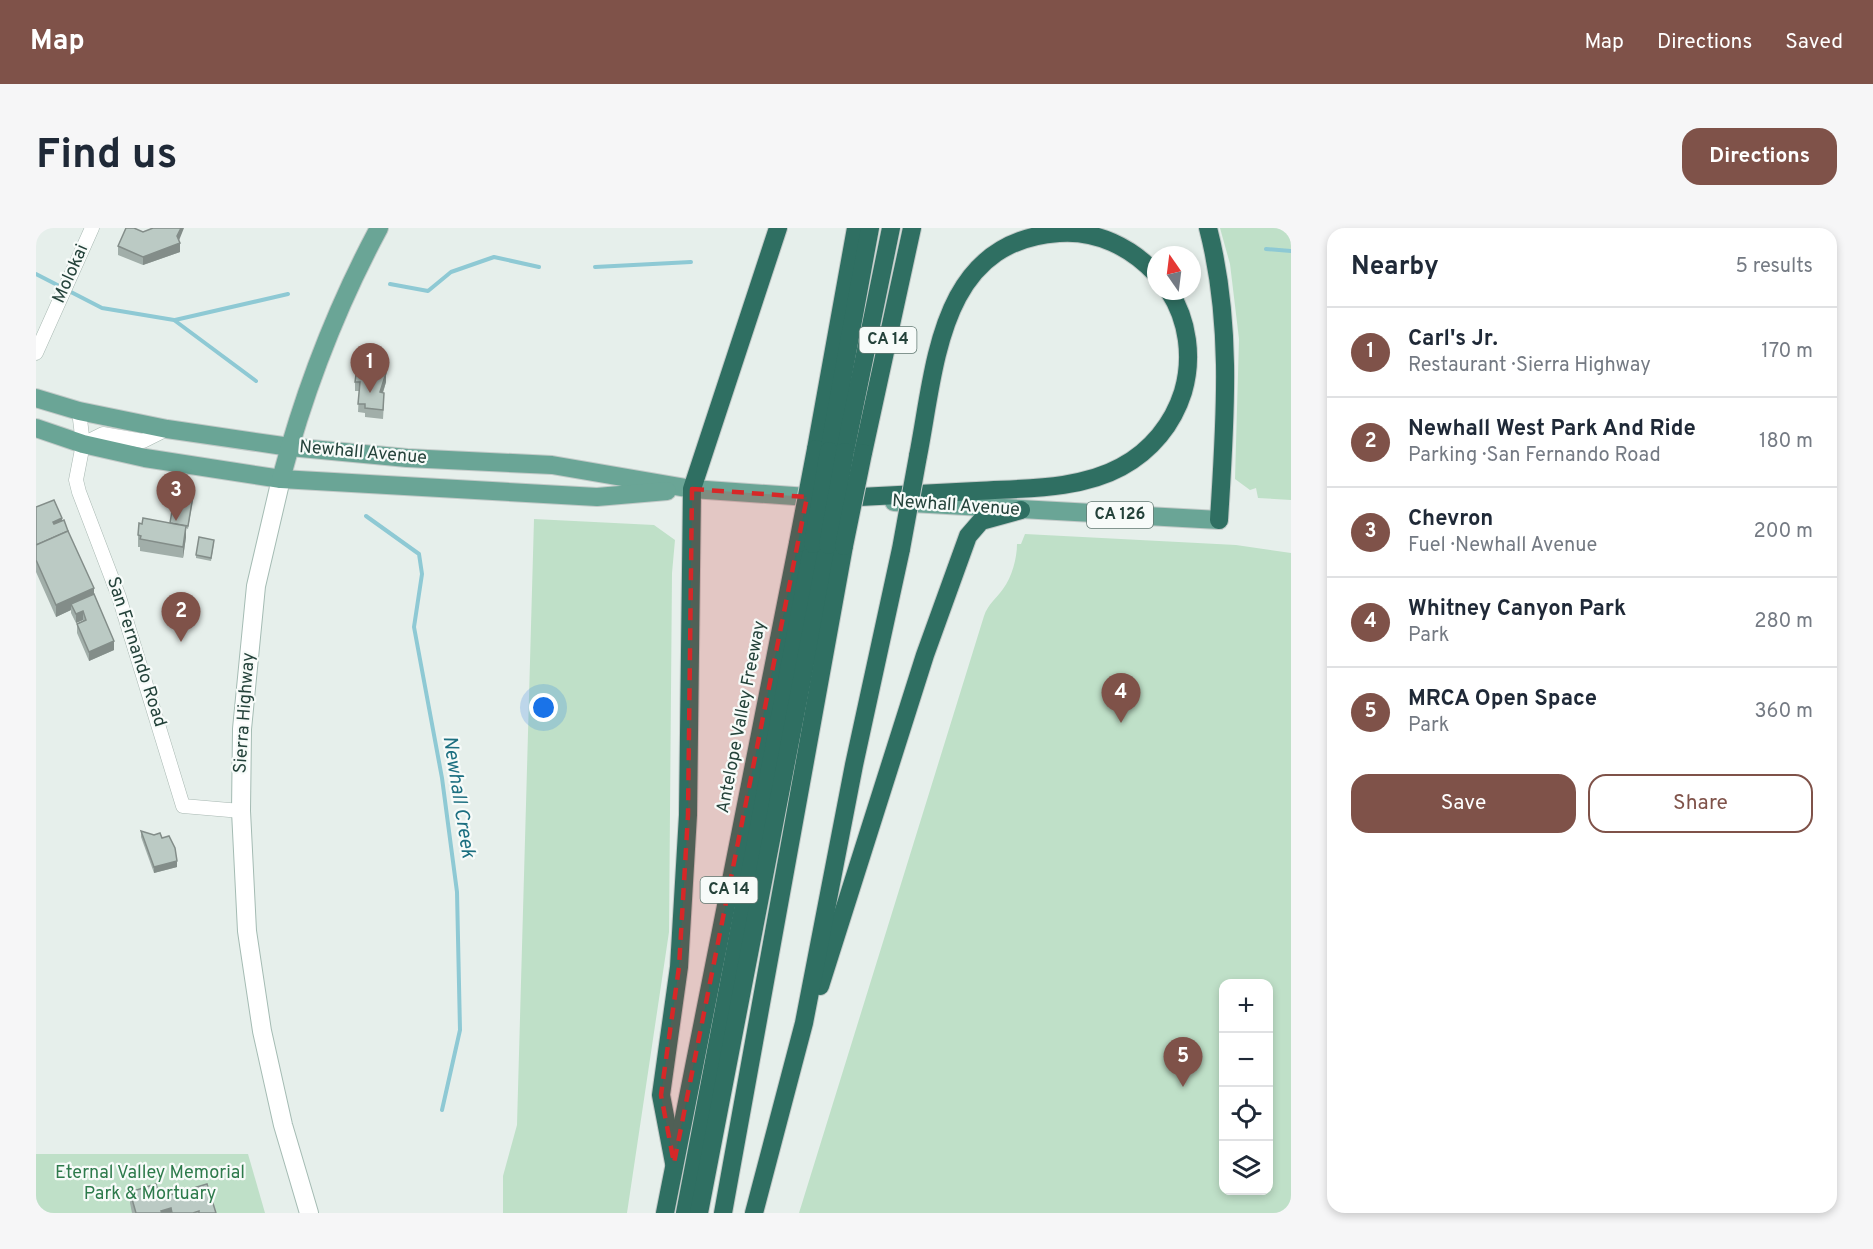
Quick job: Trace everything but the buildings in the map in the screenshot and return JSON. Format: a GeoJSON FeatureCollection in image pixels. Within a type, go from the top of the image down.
{"type":"FeatureCollection","features":[{"type":"Feature","properties":{"kind":"highway"},"geometry":{"type":"LineString","coordinates":[[674,1163],[661,1095],[679,967],[688,815],[692,489],[778,228]]}},
{"type":"Feature","properties":{"kind":"highway","name":"Antelope Valley Freeway"},"geometry":{"type":"LineString","coordinates":[[665,1213],[674,1163],[820,544],[838,451],[856,228]]}},
{"type":"Feature","properties":{"kind":"highway"},"geometry":{"type":"LineString","coordinates":[[838,451],[870,228]]}},
{"type":"Feature","properties":{"kind":"highway"},"geometry":{"type":"LineString","coordinates":[[838,451],[891,228]]}},
{"type":"Feature","properties":{"kind":"highway","name":"Antelope Valley Freeway"},"geometry":{"type":"LineString","coordinates":[[723,1213],[820,544],[838,451],[912,228]]}},
{"type":"Feature","properties":{"kind":"highway"},"geometry":{"type":"LineString","coordinates":[[1208,228],[1221,296],[1226,358],[1219,520]]}},
{"type":"Feature","properties":{"kind":"highway"},"geometry":{"type":"LineString","coordinates":[[754,1213],[804,1023],[854,765],[901,549],[947,316],[968,277],[984,261],[1022,240],[1042,234],[1064,232],[1108,240],[1129,250],[1147,266]]}},
{"type":"Feature","properties":{"kind":"highway"},"geometry":{"type":"LineString","coordinates":[[836,499],[1050,486],[1089,479],[1120,468],[1155,441],[1179,405],[1188,361],[1187,340],[1182,318],[1173,300]]}},
{"type":"Feature","properties":{"kind":"highway"},"geometry":{"type":"LineString","coordinates":[[804,1023],[824,978],[925,655],[968,536],[981,521],[1021,510]]}},
{"type":"Feature","properties":{"kind":"highway"},"geometry":{"type":"LineString","coordinates":[[685,1213],[820,544]]}},
{"type":"Feature","properties":{"kind":"highway"},"geometry":{"type":"LineString","coordinates":[[699,1213],[820,544]]}},
{"type":"Feature","properties":{"kind":"main road","name":"Sierra Highway"},"geometry":{"type":"LineString","coordinates":[[309,1213],[283,1125],[261,1031],[247,931],[241,811],[242,729],[256,586],[290,447],[332,326],[379,228]]}},
{"type":"Feature","properties":{"kind":"main road","name":"Newhall Avenue"},"geometry":{"type":"LineString","coordinates":[[36,398],[80,411],[167,429],[290,447],[407,459],[552,465],[692,489],[1219,520]]}},
{"type":"Feature","properties":{"kind":"main road","name":"Newhall Avenue"},"geometry":{"type":"LineString","coordinates":[[36,428],[83,444],[155,460],[282,479],[597,497],[692,489]]}},
{"type":"Feature","properties":{"kind":"street"},"geometry":{"type":"LineString","coordinates":[[76,228],[91,231]]}},
{"type":"Feature","properties":{"kind":"street","name":"Molokai"},"geometry":{"type":"LineString","coordinates":[[36,353],[91,231]]}},
{"type":"Feature","properties":{"kind":"street","name":"San Fernando Road"},"geometry":{"type":"LineString","coordinates":[[80,411],[83,444],[76,480],[79,492],[119,597],[183,806],[241,811]]}},
{"type":"Feature","properties":{"kind":"street"},"geometry":{"type":"LineString","coordinates":[[83,444],[103,434],[143,441],[167,429]]}},
{"type":"Feature","properties":{"kind":"highlighted area"},"geometry":{"type":"Polygon","coordinates":[[[692,489],[807,497],[798,543],[674,1163],[661,1095],[679,967],[688,815],[692,489]]]}},
{"type":"Feature","properties":{"kind":"green space"},"geometry":{"type":"Polygon","coordinates":[[[1220,228],[1291,228],[1291,500],[1258,498],[1256,488],[1250,490],[1235,479],[1239,339],[1230,264],[1220,228]]]}},
{"type":"Feature","properties":{"kind":"green space"},"geometry":{"type":"Polygon","coordinates":[[[534,519],[654,525],[675,540],[672,573],[669,932],[627,1213],[503,1213],[503,1176],[517,1125],[534,519]]]}},
{"type":"Feature","properties":{"kind":"green space"},"geometry":{"type":"Polygon","coordinates":[[[1025,534],[1236,545],[1291,553],[1291,1213],[799,1213],[984,616],[1009,579],[1015,561],[1017,544],[1021,544],[1025,534]]]}},
{"type":"Feature","properties":{"kind":"green space","name":"Eternal Valley Memorial Park & Mortuary"},"geometry":{"type":"Polygon","coordinates":[[[36,1154],[248,1154],[265,1213],[36,1213],[36,1154]]]}},
{"type":"Feature","properties":{"kind":"waterway"},"geometry":{"type":"LineString","coordinates":[[1266,249],[1291,251]]}},
{"type":"Feature","properties":{"kind":"waterway"},"geometry":{"type":"LineString","coordinates":[[390,284],[428,291],[451,272],[494,257],[539,267]]}},
{"type":"Feature","properties":{"kind":"waterway"},"geometry":{"type":"LineString","coordinates":[[595,267],[691,262]]}},
{"type":"Feature","properties":{"kind":"waterway","name":"Newhall Creek"},"geometry":{"type":"LineString","coordinates":[[36,274],[102,308],[174,320],[256,381]]}},
{"type":"Feature","properties":{"kind":"waterway"},"geometry":{"type":"LineString","coordinates":[[175,320],[288,294]]}},
{"type":"Feature","properties":{"kind":"waterway","name":"Newhall Creek"},"geometry":{"type":"LineString","coordinates":[[366,516],[419,554],[422,574],[414,627],[442,778],[457,892],[460,1030],[442,1110]]}},
{"type":"Feature","properties":{"kind":"place","name":"Carl's Jr."},"geometry":{"type":"Point","coordinates":[370,393]}},
{"type":"Feature","properties":{"kind":"place","name":"Chevron"},"geometry":{"type":"Point","coordinates":[176,521]}},
{"type":"Feature","properties":{"kind":"place","name":"Newhall West Park And Ride"},"geometry":{"type":"Point","coordinates":[181,642]}},
{"type":"Feature","properties":{"kind":"place","name":"Whitney Canyon Park"},"geometry":{"type":"Point","coordinates":[1121,723]}},
{"type":"Feature","properties":{"kind":"place","name":"MRCA Open Space"},"geometry":{"type":"Point","coordinates":[1183,1087]}}]}
